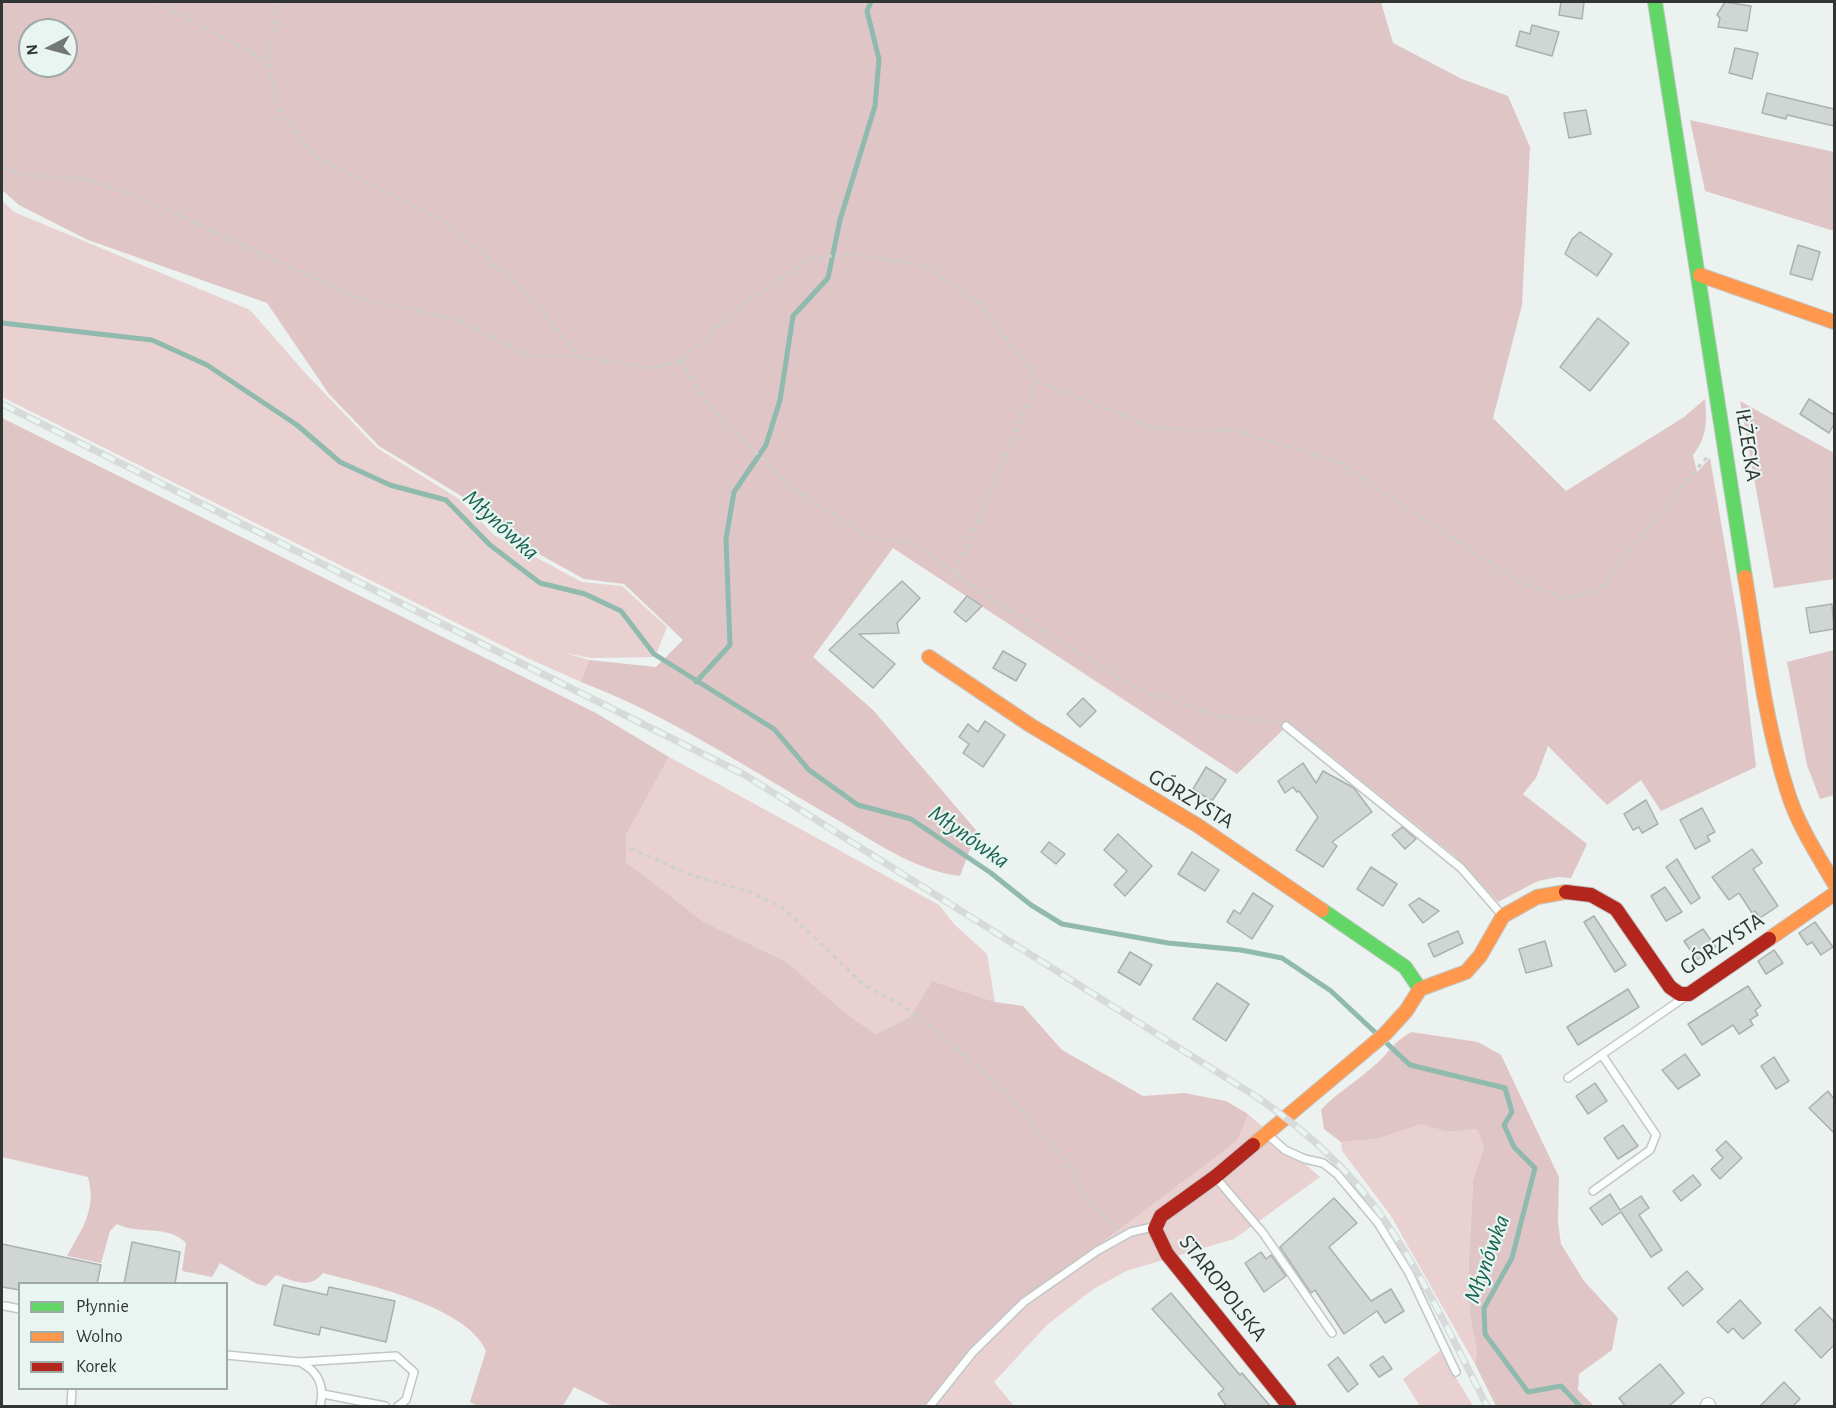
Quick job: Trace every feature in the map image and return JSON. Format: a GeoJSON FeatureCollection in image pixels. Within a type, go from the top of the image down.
{"type":"FeatureCollection","features":[{"type":"Feature","properties":{"kind":"street","name":"IŁŻECKA"},"geometry":{"type":"LineString","coordinates":[[1655,2],[1700,275],[1768,720],[1782,777],[1809,841],[1834,883]]}},
{"type":"Feature","properties":{"kind":"street"},"geometry":{"type":"LineString","coordinates":[[1700,275],[1834,322]]}},
{"type":"Feature","properties":{"kind":"street","name":"GÓRZYSTA"},"geometry":{"type":"LineString","coordinates":[[929,657],[1030,725],[1197,825],[1405,968],[1420,989]]}},
{"type":"Feature","properties":{"kind":"street","name":"GÓRZYSTA"},"geometry":{"type":"LineString","coordinates":[[1503,916],[1537,897],[1564,892],[1591,895],[1616,909],[1670,987],[1680,994],[1689,994],[1834,894]]}},
{"type":"Feature","properties":{"kind":"street"},"geometry":{"type":"LineString","coordinates":[[1267,1134],[1385,1034],[1406,1011],[1420,989],[1466,972],[1480,956],[1503,916]]}},
{"type":"Feature","properties":{"kind":"street","name":"STAROPOLSKA"},"geometry":{"type":"LineString","coordinates":[[1267,1134],[1215,1177],[1161,1216],[1155,1226],[1167,1254],[1289,1407]]}},
{"type":"Feature","properties":{"kind":"lane"},"geometry":{"type":"LineString","coordinates":[[1286,726],[1461,868],[1503,916]]}},
{"type":"Feature","properties":{"kind":"lane"},"geometry":{"type":"LineString","coordinates":[[1568,1078],[1689,994]]}},
{"type":"Feature","properties":{"kind":"lane"},"geometry":{"type":"LineString","coordinates":[[1593,1191],[1650,1150],[1656,1135],[1602,1055]]}},
{"type":"Feature","properties":{"kind":"lane"},"geometry":{"type":"LineString","coordinates":[[1267,1134],[1285,1150],[1305,1159],[1323,1163],[1337,1173],[1378,1222],[1408,1274],[1455,1369]]}},
{"type":"Feature","properties":{"kind":"lane"},"geometry":{"type":"LineString","coordinates":[[1215,1177],[1263,1233],[1332,1333]]}},
{"type":"Feature","properties":{"kind":"lane"},"geometry":{"type":"LineString","coordinates":[[930,1407],[973,1352],[1024,1302],[1097,1251],[1131,1232],[1155,1226]]}},
{"type":"Feature","properties":{"kind":"lane"},"geometry":{"type":"LineString","coordinates":[[5,1306],[18,1309]]}},
{"type":"Feature","properties":{"kind":"lane"},"geometry":{"type":"LineString","coordinates":[[228,1355],[300,1362],[396,1356],[410,1366],[414,1372],[406,1400],[398,1407]]}},
{"type":"Feature","properties":{"kind":"lane"},"geometry":{"type":"LineString","coordinates":[[300,1362],[320,1380],[323,1394],[320,1407]]}},
{"type":"Feature","properties":{"kind":"lane"},"geometry":{"type":"LineString","coordinates":[[70,1407],[72,1390]]}},
{"type":"Feature","properties":{"kind":"lane"},"geometry":{"type":"LineString","coordinates":[[323,1394],[384,1407]]}},
{"type":"Feature","properties":{"kind":"path"},"geometry":{"type":"LineString","coordinates":[[156,2],[268,61]]}},
{"type":"Feature","properties":{"kind":"path"},"geometry":{"type":"LineString","coordinates":[[278,2],[268,61],[280,115],[317,158],[441,219],[525,291],[580,357]]}},
{"type":"Feature","properties":{"kind":"path"},"geometry":{"type":"LineString","coordinates":[[2,169],[19,174],[90,180],[139,197],[354,297],[461,321],[526,354],[580,357],[650,368],[681,361],[743,304],[811,258],[853,254],[924,265],[982,306],[1038,381],[1153,428],[1239,431],[1338,462],[1517,581],[1566,599],[1602,588],[1672,497],[1725,437]]}},
{"type":"Feature","properties":{"kind":"path"},"geometry":{"type":"LineString","coordinates":[[681,361],[713,411],[795,490],[871,538],[913,543],[993,600],[1136,688],[1222,717],[1282,722],[1286,726]]}},
{"type":"Feature","properties":{"kind":"path"},"geometry":{"type":"LineString","coordinates":[[955,573],[1038,381]]}},
{"type":"Feature","properties":{"kind":"path"},"geometry":{"type":"LineString","coordinates":[[630,848],[691,875],[750,892],[782,908],[864,986],[900,1004],[932,1027],[1003,1090],[1063,1158],[1088,1200],[1100,1214],[1110,1222],[1131,1232]]}},
{"type":"Feature","properties":{"kind":"shaded area"},"geometry":{"type":"Polygon","coordinates":[[[2,2],[1381,2],[1393,43],[1462,79],[1508,96],[1530,147],[1522,305],[1493,418],[1566,491],[1684,417],[1705,399],[1705,429],[1701,442],[1693,455],[1697,472],[1710,458],[1740,634],[1756,767],[1661,811],[1641,780],[1607,805],[1548,746],[1536,778],[1523,794],[1587,844],[1571,878],[1558,877],[1538,881],[1498,902],[1456,857],[1290,723],[1237,774],[893,548],[813,657],[873,710],[981,836],[970,849],[960,876],[942,873],[909,860],[876,843],[677,726],[581,682],[589,660],[656,667],[683,640],[624,584],[584,579],[492,528],[463,497],[379,446],[329,394],[267,303],[88,240],[19,205],[2,190],[2,2]]]}},
{"type":"Feature","properties":{"kind":"shaded area"},"geometry":{"type":"Polygon","coordinates":[[[1690,120],[1834,152],[1834,231],[1705,191],[1690,120]]]}},
{"type":"Feature","properties":{"kind":"shaded area"},"geometry":{"type":"Polygon","coordinates":[[[2,200],[14,212],[250,310],[307,375],[377,448],[459,499],[494,535],[582,582],[622,586],[667,627],[655,657],[591,658],[565,653],[589,660],[581,682],[523,656],[2,397],[2,200]]]}},
{"type":"Feature","properties":{"kind":"shaded area"},"geometry":{"type":"Polygon","coordinates":[[[1740,401],[1834,453],[1834,579],[1774,588],[1740,401]]]}},
{"type":"Feature","properties":{"kind":"shaded area"},"geometry":{"type":"Polygon","coordinates":[[[2,418],[596,713],[669,757],[626,835],[626,862],[704,922],[787,962],[844,1012],[876,1034],[910,1017],[932,981],[995,1002],[1023,1006],[1062,1050],[1143,1096],[1184,1093],[1226,1101],[1248,1114],[1238,1140],[1022,1302],[928,1406],[612,1406],[574,1387],[563,1406],[478,1406],[470,1402],[486,1351],[475,1335],[459,1322],[414,1300],[323,1273],[307,1283],[276,1275],[266,1286],[257,1284],[220,1263],[212,1277],[182,1271],[186,1243],[179,1237],[117,1224],[110,1231],[101,1263],[67,1256],[83,1227],[89,1209],[91,1199],[88,1177],[2,1157],[2,418]]]}},
{"type":"Feature","properties":{"kind":"shaded area"},"geometry":{"type":"Polygon","coordinates":[[[1834,650],[1834,795],[1820,799],[1807,765],[1787,662],[1834,650]]]}},
{"type":"Feature","properties":{"kind":"shaded area"},"geometry":{"type":"Polygon","coordinates":[[[669,757],[939,905],[954,924],[987,954],[995,1002],[932,981],[910,1017],[876,1034],[844,1012],[787,962],[704,922],[626,862],[626,835],[669,757]]]}},
{"type":"Feature","properties":{"kind":"shaded area"},"geometry":{"type":"Polygon","coordinates":[[[1411,1032],[1478,1042],[1501,1055],[1559,1177],[1558,1222],[1561,1244],[1584,1281],[1618,1318],[1612,1350],[1579,1374],[1578,1390],[1594,1406],[1496,1406],[1475,1364],[1477,1351],[1470,1316],[1468,1278],[1473,1181],[1484,1147],[1477,1129],[1449,1132],[1421,1124],[1377,1139],[1341,1142],[1324,1129],[1321,1110],[1376,1064],[1399,1040],[1411,1032]]]}},
{"type":"Feature","properties":{"kind":"shaded area"},"geometry":{"type":"Polygon","coordinates":[[[1248,1114],[1320,1177],[1234,1239],[1126,1271],[1092,1290],[1047,1325],[994,1382],[1014,1406],[928,1406],[972,1352],[1058,1276],[1133,1216],[1238,1140],[1248,1114]]]}},
{"type":"Feature","properties":{"kind":"shaded area"},"geometry":{"type":"Polygon","coordinates":[[[1422,1123],[1449,1132],[1477,1129],[1484,1147],[1473,1181],[1468,1278],[1470,1316],[1477,1351],[1475,1364],[1391,1216],[1342,1151],[1341,1142],[1377,1139],[1422,1123]]]}},
{"type":"Feature","properties":{"kind":"shaded area"},"geometry":{"type":"Polygon","coordinates":[[[1440,1351],[1473,1406],[1420,1406],[1403,1379],[1440,1351]]]}},
{"type":"Feature","properties":{"kind":"building"},"geometry":{"type":"Polygon","coordinates":[[[1561,2],[1584,2],[1582,19],[1559,15],[1561,2]]]}},
{"type":"Feature","properties":{"kind":"building"},"geometry":{"type":"Polygon","coordinates":[[[1725,2],[1751,6],[1747,31],[1718,27],[1720,18],[1717,15],[1725,2]]]}},
{"type":"Feature","properties":{"kind":"building"},"geometry":{"type":"Polygon","coordinates":[[[1532,25],[1559,32],[1552,56],[1516,46],[1520,31],[1530,34],[1532,25]]]}},
{"type":"Feature","properties":{"kind":"building"},"geometry":{"type":"Polygon","coordinates":[[[1735,48],[1758,53],[1752,79],[1729,73],[1735,48]]]}},
{"type":"Feature","properties":{"kind":"building"},"geometry":{"type":"Polygon","coordinates":[[[1767,93],[1834,109],[1834,126],[1787,115],[1786,119],[1762,113],[1767,93]]]}},
{"type":"Feature","properties":{"kind":"building"},"geometry":{"type":"Polygon","coordinates":[[[1586,110],[1591,134],[1569,138],[1564,113],[1586,110]]]}},
{"type":"Feature","properties":{"kind":"building"},"geometry":{"type":"Polygon","coordinates":[[[1580,232],[1612,254],[1597,276],[1565,254],[1572,239],[1580,232]]]}},
{"type":"Feature","properties":{"kind":"building"},"geometry":{"type":"Polygon","coordinates":[[[1798,245],[1820,252],[1812,280],[1790,274],[1798,245]]]}},
{"type":"Feature","properties":{"kind":"building"},"geometry":{"type":"Polygon","coordinates":[[[1598,318],[1629,343],[1590,391],[1560,367],[1598,318]]]}},
{"type":"Feature","properties":{"kind":"building"},"geometry":{"type":"Polygon","coordinates":[[[1809,399],[1834,415],[1834,424],[1829,433],[1800,414],[1809,399]]]}},
{"type":"Feature","properties":{"kind":"building"},"geometry":{"type":"Polygon","coordinates":[[[902,581],[920,598],[897,623],[899,633],[859,634],[895,664],[873,688],[829,650],[902,581]]]}},
{"type":"Feature","properties":{"kind":"building"},"geometry":{"type":"Polygon","coordinates":[[[967,596],[982,606],[966,622],[954,612],[967,596]]]}},
{"type":"Feature","properties":{"kind":"building"},"geometry":{"type":"Polygon","coordinates":[[[1832,604],[1834,629],[1810,633],[1806,608],[1832,604]]]}},
{"type":"Feature","properties":{"kind":"building"},"geometry":{"type":"Polygon","coordinates":[[[1003,651],[1026,664],[1016,681],[993,668],[1003,651]]]}},
{"type":"Feature","properties":{"kind":"building"},"geometry":{"type":"Polygon","coordinates":[[[1083,698],[1096,711],[1080,727],[1067,714],[1083,698]]]}},
{"type":"Feature","properties":{"kind":"building"},"geometry":{"type":"Polygon","coordinates":[[[985,721],[1005,735],[983,767],[963,753],[969,744],[959,737],[968,724],[978,732],[985,721]]]}},
{"type":"Feature","properties":{"kind":"building"},"geometry":{"type":"Polygon","coordinates":[[[1303,763],[1316,783],[1323,771],[1354,788],[1372,812],[1332,842],[1337,846],[1323,867],[1296,850],[1318,817],[1299,791],[1297,792],[1293,787],[1285,793],[1278,781],[1303,763]]]}},
{"type":"Feature","properties":{"kind":"building"},"geometry":{"type":"Polygon","coordinates":[[[1206,767],[1226,780],[1212,801],[1193,789],[1206,767]]]}},
{"type":"Feature","properties":{"kind":"building"},"geometry":{"type":"Polygon","coordinates":[[[1646,800],[1658,824],[1642,833],[1639,827],[1633,830],[1624,814],[1646,800]]]}},
{"type":"Feature","properties":{"kind":"building"},"geometry":{"type":"Polygon","coordinates":[[[1702,808],[1715,832],[1707,836],[1710,841],[1695,849],[1680,820],[1702,808]]]}},
{"type":"Feature","properties":{"kind":"building"},"geometry":{"type":"Polygon","coordinates":[[[1402,827],[1416,839],[1405,849],[1392,835],[1402,827]]]}},
{"type":"Feature","properties":{"kind":"building"},"geometry":{"type":"Polygon","coordinates":[[[1118,834],[1152,866],[1125,896],[1114,885],[1127,871],[1104,850],[1118,834]]]}},
{"type":"Feature","properties":{"kind":"building"},"geometry":{"type":"Polygon","coordinates":[[[1049,842],[1065,854],[1056,864],[1041,852],[1049,842]]]}},
{"type":"Feature","properties":{"kind":"building"},"geometry":{"type":"Polygon","coordinates":[[[1752,849],[1762,863],[1753,869],[1778,906],[1760,918],[1755,911],[1752,913],[1739,893],[1729,900],[1712,877],[1752,849]]]}},
{"type":"Feature","properties":{"kind":"building"},"geometry":{"type":"Polygon","coordinates":[[[1192,852],[1219,870],[1205,891],[1178,874],[1192,852]]]}},
{"type":"Feature","properties":{"kind":"building"},"geometry":{"type":"Polygon","coordinates":[[[1677,859],[1700,898],[1691,904],[1666,867],[1677,859]]]}},
{"type":"Feature","properties":{"kind":"building"},"geometry":{"type":"Polygon","coordinates":[[[1371,867],[1397,884],[1383,906],[1357,889],[1371,867]]]}},
{"type":"Feature","properties":{"kind":"building"},"geometry":{"type":"Polygon","coordinates":[[[1665,887],[1682,912],[1666,921],[1651,896],[1665,887]]]}},
{"type":"Feature","properties":{"kind":"building"},"geometry":{"type":"Polygon","coordinates":[[[1253,893],[1273,906],[1252,939],[1227,922],[1234,910],[1240,914],[1253,893]]]}},
{"type":"Feature","properties":{"kind":"building"},"geometry":{"type":"Polygon","coordinates":[[[1419,898],[1439,911],[1423,923],[1409,905],[1419,898]]]}},
{"type":"Feature","properties":{"kind":"building"},"geometry":{"type":"Polygon","coordinates":[[[1594,916],[1626,965],[1615,972],[1584,922],[1594,916]]]}},
{"type":"Feature","properties":{"kind":"building"},"geometry":{"type":"Polygon","coordinates":[[[1815,922],[1833,947],[1821,955],[1812,942],[1807,945],[1799,933],[1815,922]]]}},
{"type":"Feature","properties":{"kind":"building"},"geometry":{"type":"Polygon","coordinates":[[[1703,929],[1716,947],[1697,960],[1684,941],[1703,929]]]}},
{"type":"Feature","properties":{"kind":"building"},"geometry":{"type":"Polygon","coordinates":[[[1458,931],[1463,943],[1434,957],[1428,944],[1458,931]]]}},
{"type":"Feature","properties":{"kind":"building"},"geometry":{"type":"Polygon","coordinates":[[[1545,941],[1552,966],[1526,973],[1519,949],[1545,941]]]}},
{"type":"Feature","properties":{"kind":"building"},"geometry":{"type":"Polygon","coordinates":[[[1774,950],[1783,963],[1766,974],[1758,961],[1774,950]]]}},
{"type":"Feature","properties":{"kind":"building"},"geometry":{"type":"Polygon","coordinates":[[[1130,952],[1152,965],[1140,985],[1118,972],[1130,952]]]}},
{"type":"Feature","properties":{"kind":"building"},"geometry":{"type":"Polygon","coordinates":[[[1217,983],[1249,1004],[1226,1041],[1193,1019],[1217,983]]]}},
{"type":"Feature","properties":{"kind":"building"},"geometry":{"type":"Polygon","coordinates":[[[1748,986],[1761,1006],[1755,1010],[1758,1015],[1750,1020],[1753,1025],[1739,1034],[1733,1025],[1702,1045],[1688,1024],[1748,986]]]}},
{"type":"Feature","properties":{"kind":"building"},"geometry":{"type":"Polygon","coordinates":[[[1628,989],[1639,1007],[1578,1045],[1567,1027],[1628,989]]]}},
{"type":"Feature","properties":{"kind":"building"},"geometry":{"type":"Polygon","coordinates":[[[1685,1054],[1700,1075],[1678,1089],[1662,1070],[1685,1054]]]}},
{"type":"Feature","properties":{"kind":"building"},"geometry":{"type":"Polygon","coordinates":[[[1774,1057],[1789,1081],[1776,1089],[1761,1066],[1774,1057]]]}},
{"type":"Feature","properties":{"kind":"building"},"geometry":{"type":"Polygon","coordinates":[[[1595,1083],[1607,1101],[1588,1114],[1576,1096],[1595,1083]]]}},
{"type":"Feature","properties":{"kind":"building"},"geometry":{"type":"Polygon","coordinates":[[[1828,1091],[1834,1099],[1834,1133],[1809,1108],[1828,1091]]]}},
{"type":"Feature","properties":{"kind":"building"},"geometry":{"type":"Polygon","coordinates":[[[1623,1125],[1638,1146],[1618,1159],[1604,1138],[1623,1125]]]}},
{"type":"Feature","properties":{"kind":"building"},"geometry":{"type":"Polygon","coordinates":[[[1726,1141],[1742,1158],[1720,1179],[1711,1169],[1723,1158],[1716,1150],[1726,1141]]]}},
{"type":"Feature","properties":{"kind":"building"},"geometry":{"type":"Polygon","coordinates":[[[1693,1175],[1701,1185],[1681,1201],[1673,1191],[1693,1175]]]}},
{"type":"Feature","properties":{"kind":"building"},"geometry":{"type":"Polygon","coordinates":[[[1610,1194],[1620,1210],[1641,1196],[1649,1208],[1639,1215],[1662,1250],[1651,1257],[1621,1212],[1602,1225],[1590,1208],[1610,1194]]]}},
{"type":"Feature","properties":{"kind":"building"},"geometry":{"type":"Polygon","coordinates":[[[1334,1198],[1357,1223],[1329,1247],[1371,1301],[1391,1289],[1404,1311],[1385,1323],[1377,1311],[1344,1334],[1315,1290],[1311,1293],[1280,1247],[1334,1198]]]}},
{"type":"Feature","properties":{"kind":"building"},"geometry":{"type":"Polygon","coordinates":[[[132,1242],[180,1252],[175,1282],[124,1282],[132,1242]]]}},
{"type":"Feature","properties":{"kind":"building"},"geometry":{"type":"Polygon","coordinates":[[[2,1244],[101,1265],[97,1282],[18,1282],[18,1290],[2,1287],[2,1244]]]}},
{"type":"Feature","properties":{"kind":"building"},"geometry":{"type":"Polygon","coordinates":[[[1261,1252],[1266,1259],[1271,1255],[1286,1276],[1264,1292],[1245,1263],[1261,1252]]]}},
{"type":"Feature","properties":{"kind":"building"},"geometry":{"type":"Polygon","coordinates":[[[1687,1271],[1703,1289],[1683,1306],[1668,1288],[1687,1271]]]}},
{"type":"Feature","properties":{"kind":"building"},"geometry":{"type":"Polygon","coordinates":[[[283,1285],[327,1295],[329,1287],[395,1301],[386,1342],[321,1327],[319,1335],[274,1325],[283,1285]]]}},
{"type":"Feature","properties":{"kind":"building"},"geometry":{"type":"Polygon","coordinates":[[[1171,1293],[1240,1375],[1242,1373],[1271,1407],[1227,1407],[1218,1394],[1224,1389],[1152,1309],[1171,1293]]]}},
{"type":"Feature","properties":{"kind":"building"},"geometry":{"type":"Polygon","coordinates":[[[1740,1300],[1761,1323],[1743,1339],[1733,1328],[1728,1333],[1717,1322],[1740,1300]]]}},
{"type":"Feature","properties":{"kind":"building"},"geometry":{"type":"Polygon","coordinates":[[[1820,1307],[1834,1322],[1834,1345],[1821,1358],[1795,1330],[1820,1307]]]}},
{"type":"Feature","properties":{"kind":"building"},"geometry":{"type":"Polygon","coordinates":[[[1383,1356],[1392,1369],[1379,1377],[1370,1365],[1383,1356]]]}},
{"type":"Feature","properties":{"kind":"building"},"geometry":{"type":"Polygon","coordinates":[[[1338,1357],[1358,1384],[1348,1392],[1328,1365],[1338,1357]]]}},
{"type":"Feature","properties":{"kind":"building"},"geometry":{"type":"Polygon","coordinates":[[[1660,1364],[1684,1393],[1668,1407],[1626,1407],[1619,1398],[1660,1364]]]}},
{"type":"Feature","properties":{"kind":"building"},"geometry":{"type":"Polygon","coordinates":[[[1784,1382],[1800,1399],[1792,1407],[1759,1407],[1784,1382]]]}},
{"type":"Feature","properties":{"kind":"waterway"},"geometry":{"type":"LineString","coordinates":[[696,682],[730,645],[726,539],[734,492],[766,445],[780,400],[793,316],[828,278],[840,220],[875,106],[879,59],[867,11],[871,2]]}},
{"type":"Feature","properties":{"kind":"waterway","name":"Młynówka"},"geometry":{"type":"LineString","coordinates":[[2,323],[152,340],[207,365],[297,425],[340,462],[390,485],[446,500],[490,545],[540,583],[585,594],[621,611],[654,654],[774,729],[809,770],[858,805],[911,819],[991,873],[1031,905],[1062,924],[1168,943],[1241,950],[1282,958],[1331,991],[1410,1065],[1505,1088],[1512,1112],[1504,1125],[1514,1147],[1535,1168],[1512,1258],[1484,1308],[1485,1334],[1528,1392],[1561,1386],[1580,1406]]}},
{"type":"Feature","properties":{"kind":"railway"},"geometry":{"type":"LineString","coordinates":[[2,404],[745,775],[1257,1097],[1293,1123],[1327,1153],[1372,1203],[1400,1243],[1487,1406]]}},
{"type":"Feature","properties":{"kind":"traffic: fast"},"geometry":{"type":"LineString","coordinates":[[1655,2],[1745,577]]}},
{"type":"Feature","properties":{"kind":"traffic: fast"},"geometry":{"type":"LineString","coordinates":[[1322,910],[1405,967],[1420,989]]}},
{"type":"Feature","properties":{"kind":"traffic: slow"},"geometry":{"type":"LineString","coordinates":[[1700,275],[1834,322]]}},
{"type":"Feature","properties":{"kind":"traffic: slow"},"geometry":{"type":"LineString","coordinates":[[1745,577],[1762,686],[1780,767],[1797,816],[1834,883]]}},
{"type":"Feature","properties":{"kind":"traffic: slow"},"geometry":{"type":"LineString","coordinates":[[929,657],[1030,725],[1197,825],[1322,910]]}},
{"type":"Feature","properties":{"kind":"traffic: slow"},"geometry":{"type":"LineString","coordinates":[[1253,1145],[1385,1034],[1406,1011],[1420,989],[1466,972],[1480,956],[1503,916],[1537,897],[1566,892]]}},
{"type":"Feature","properties":{"kind":"traffic: slow"},"geometry":{"type":"LineString","coordinates":[[1769,939],[1834,894]]}},
{"type":"Feature","properties":{"kind":"traffic: jam"},"geometry":{"type":"LineString","coordinates":[[1566,892],[1591,895],[1616,909],[1670,987],[1680,994],[1689,994],[1769,939]]}},
{"type":"Feature","properties":{"kind":"traffic: jam"},"geometry":{"type":"LineString","coordinates":[[1253,1145],[1215,1177],[1161,1216],[1155,1229],[1167,1254],[1289,1406]]}}]}
